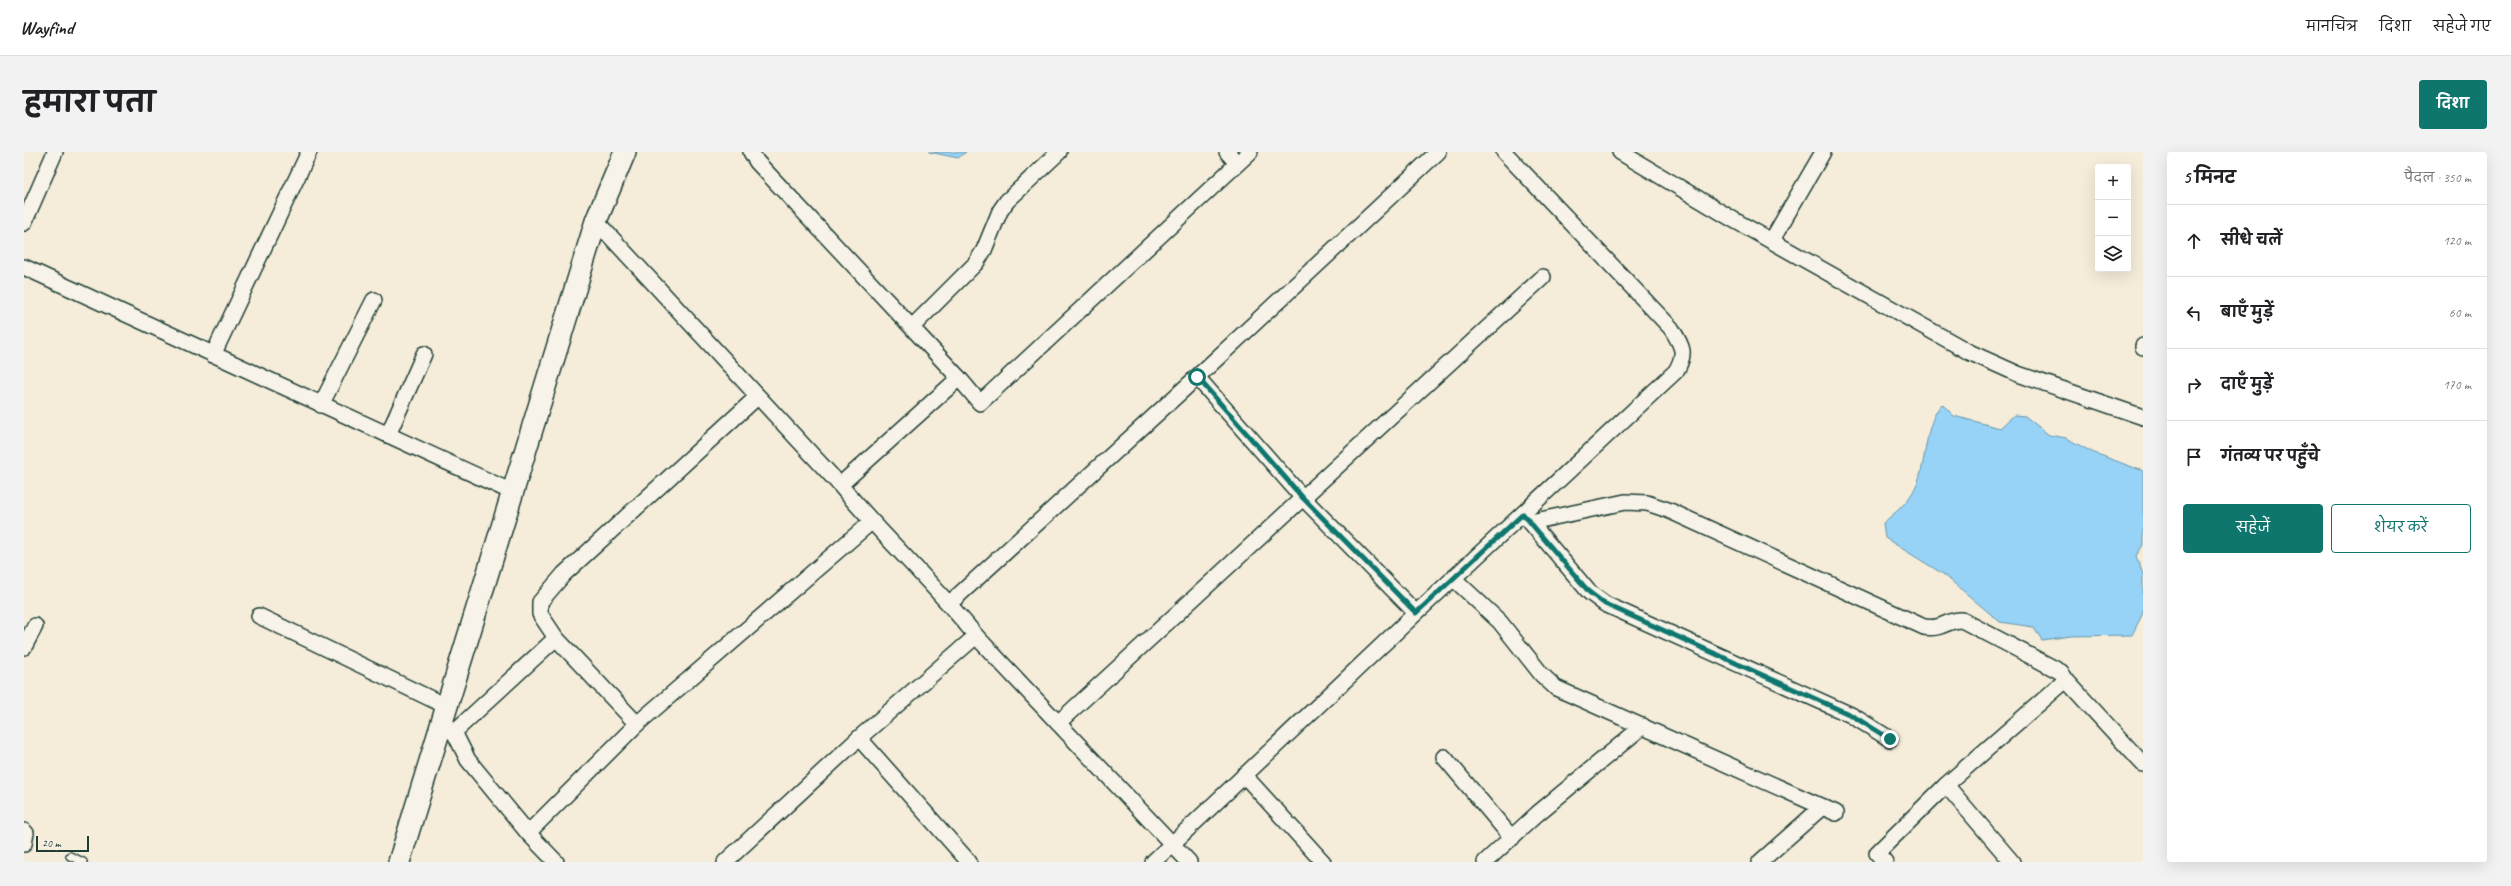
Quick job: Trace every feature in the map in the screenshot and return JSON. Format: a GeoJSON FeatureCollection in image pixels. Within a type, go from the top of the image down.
{"type":"FeatureCollection","features":[{"type":"Feature","properties":{"kind":"street"},"geometry":{"type":"LineString","coordinates":[[24,223],[55,152]]}},
{"type":"Feature","properties":{"kind":"street"},"geometry":{"type":"LineString","coordinates":[[213,355],[309,152]]}},
{"type":"Feature","properties":{"kind":"street"},"geometry":{"type":"LineString","coordinates":[[399,862],[448,730],[448,707],[512,492],[596,221],[625,152]]}},
{"type":"Feature","properties":{"kind":"street"},"geometry":{"type":"LineString","coordinates":[[751,152],[757,162],[913,326],[980,403],[1250,152]]}},
{"type":"Feature","properties":{"kind":"street"},"geometry":{"type":"LineString","coordinates":[[913,326],[976,263],[984,250],[1000,211],[1007,201],[1059,152]]}},
{"type":"Feature","properties":{"kind":"street"},"geometry":{"type":"LineString","coordinates":[[1227,152],[1237,163]]}},
{"type":"Feature","properties":{"kind":"street"},"geometry":{"type":"LineString","coordinates":[[950,603],[1197,377],[1438,152]]}},
{"type":"Feature","properties":{"kind":"street"},"geometry":{"type":"LineString","coordinates":[[1153,862],[1453,578],[1527,518],[1676,371],[1683,358],[1682,345],[1671,328],[1504,152]]}},
{"type":"Feature","properties":{"kind":"street"},"geometry":{"type":"LineString","coordinates":[[1620,152],[1969,352],[2018,374],[2143,417]]}},
{"type":"Feature","properties":{"kind":"street"},"geometry":{"type":"LineString","coordinates":[[1772,240],[1823,152]]}},
{"type":"Feature","properties":{"kind":"street"},"geometry":{"type":"LineString","coordinates":[[596,221],[757,397],[840,485],[871,522],[950,603],[976,636],[1189,862]]}},
{"type":"Feature","properties":{"kind":"street"},"geometry":{"type":"LineString","coordinates":[[24,267],[512,492]]}},
{"type":"Feature","properties":{"kind":"street"},"geometry":{"type":"LineString","coordinates":[[1058,723],[1543,277]]}},
{"type":"Feature","properties":{"kind":"street"},"geometry":{"type":"LineString","coordinates":[[321,405],[374,300]]}},
{"type":"Feature","properties":{"kind":"street"},"geometry":{"type":"LineString","coordinates":[[388,435],[424,354]]}},
{"type":"Feature","properties":{"kind":"street"},"geometry":{"type":"LineString","coordinates":[[1197,377],[1303,498],[1416,613]]}},
{"type":"Feature","properties":{"kind":"street"},"geometry":{"type":"LineString","coordinates":[[840,485],[959,378]]}},
{"type":"Feature","properties":{"kind":"street"},"geometry":{"type":"LineString","coordinates":[[637,724],[556,638],[540,614],[540,602],[547,591],[757,397]]}},
{"type":"Feature","properties":{"kind":"street"},"geometry":{"type":"LineString","coordinates":[[1527,518],[1626,502],[1647,503],[1668,510],[1924,627],[1943,627],[1953,620],[1962,620],[2061,672],[2066,680],[2143,764]]}},
{"type":"Feature","properties":{"kind":"street"},"geometry":{"type":"LineString","coordinates":[[1527,518],[1589,592],[1605,604],[1851,715],[1890,739]]}},
{"type":"Feature","properties":{"kind":"street"},"geometry":{"type":"LineString","coordinates":[[528,833],[637,724],[871,522]]}},
{"type":"Feature","properties":{"kind":"street"},"geometry":{"type":"LineString","coordinates":[[1453,578],[1500,622],[1542,675],[1556,688],[1836,814]]}},
{"type":"Feature","properties":{"kind":"street"},"geometry":{"type":"LineString","coordinates":[[258,616],[448,707]]}},
{"type":"Feature","properties":{"kind":"street"},"geometry":{"type":"LineString","coordinates":[[24,647],[35,626]]}},
{"type":"Feature","properties":{"kind":"street"},"geometry":{"type":"LineString","coordinates":[[725,862],[859,738],[976,636]]}},
{"type":"Feature","properties":{"kind":"street"},"geometry":{"type":"LineString","coordinates":[[448,730],[556,638]]}},
{"type":"Feature","properties":{"kind":"street"},"geometry":{"type":"LineString","coordinates":[[1885,862],[1877,853],[1946,785],[2066,680]]}},
{"type":"Feature","properties":{"kind":"street"},"geometry":{"type":"LineString","coordinates":[[1485,862],[1643,726]]}},
{"type":"Feature","properties":{"kind":"street"},"geometry":{"type":"LineString","coordinates":[[448,730],[468,760],[528,833],[556,862]]}},
{"type":"Feature","properties":{"kind":"street"},"geometry":{"type":"LineString","coordinates":[[859,738],[969,862]]}},
{"type":"Feature","properties":{"kind":"street"},"geometry":{"type":"LineString","coordinates":[[1444,757],[1512,838]]}},
{"type":"Feature","properties":{"kind":"street"},"geometry":{"type":"LineString","coordinates":[[1244,775],[1323,862]]}},
{"type":"Feature","properties":{"kind":"street"},"geometry":{"type":"LineString","coordinates":[[1946,785],[2012,862]]}},
{"type":"Feature","properties":{"kind":"street"},"geometry":{"type":"LineString","coordinates":[[1760,862],[1822,807]]}},
{"type":"Feature","properties":{"kind":"street"},"geometry":{"type":"LineString","coordinates":[[24,831],[26,833],[24,844]]}},
{"type":"Feature","properties":{"kind":"lane"},"geometry":{"type":"LineString","coordinates":[[70,856],[83,862]]}},
{"type":"Feature","properties":{"kind":"water"},"geometry":{"type":"Polygon","coordinates":[[[929,152],[966,152],[958,158],[929,152]]]}},
{"type":"Feature","properties":{"kind":"water"},"geometry":{"type":"Polygon","coordinates":[[[1942,404],[1954,416],[2000,428],[2014,415],[2025,416],[2049,435],[2066,438],[2092,452],[2143,471],[2143,545],[2136,556],[2143,574],[2143,613],[2132,635],[2071,636],[2042,640],[2033,627],[2000,622],[1943,574],[1885,538],[1883,523],[1906,502],[1913,492],[1920,477],[1932,422],[1936,412],[1942,404]]]}},
{"type":"Feature","properties":{"kind":"route"},"geometry":{"type":"LineString","coordinates":[[1197,377],[1303,498],[1416,613],[1523,514],[1589,592],[1605,604],[1851,715],[1890,739]]}}]}
